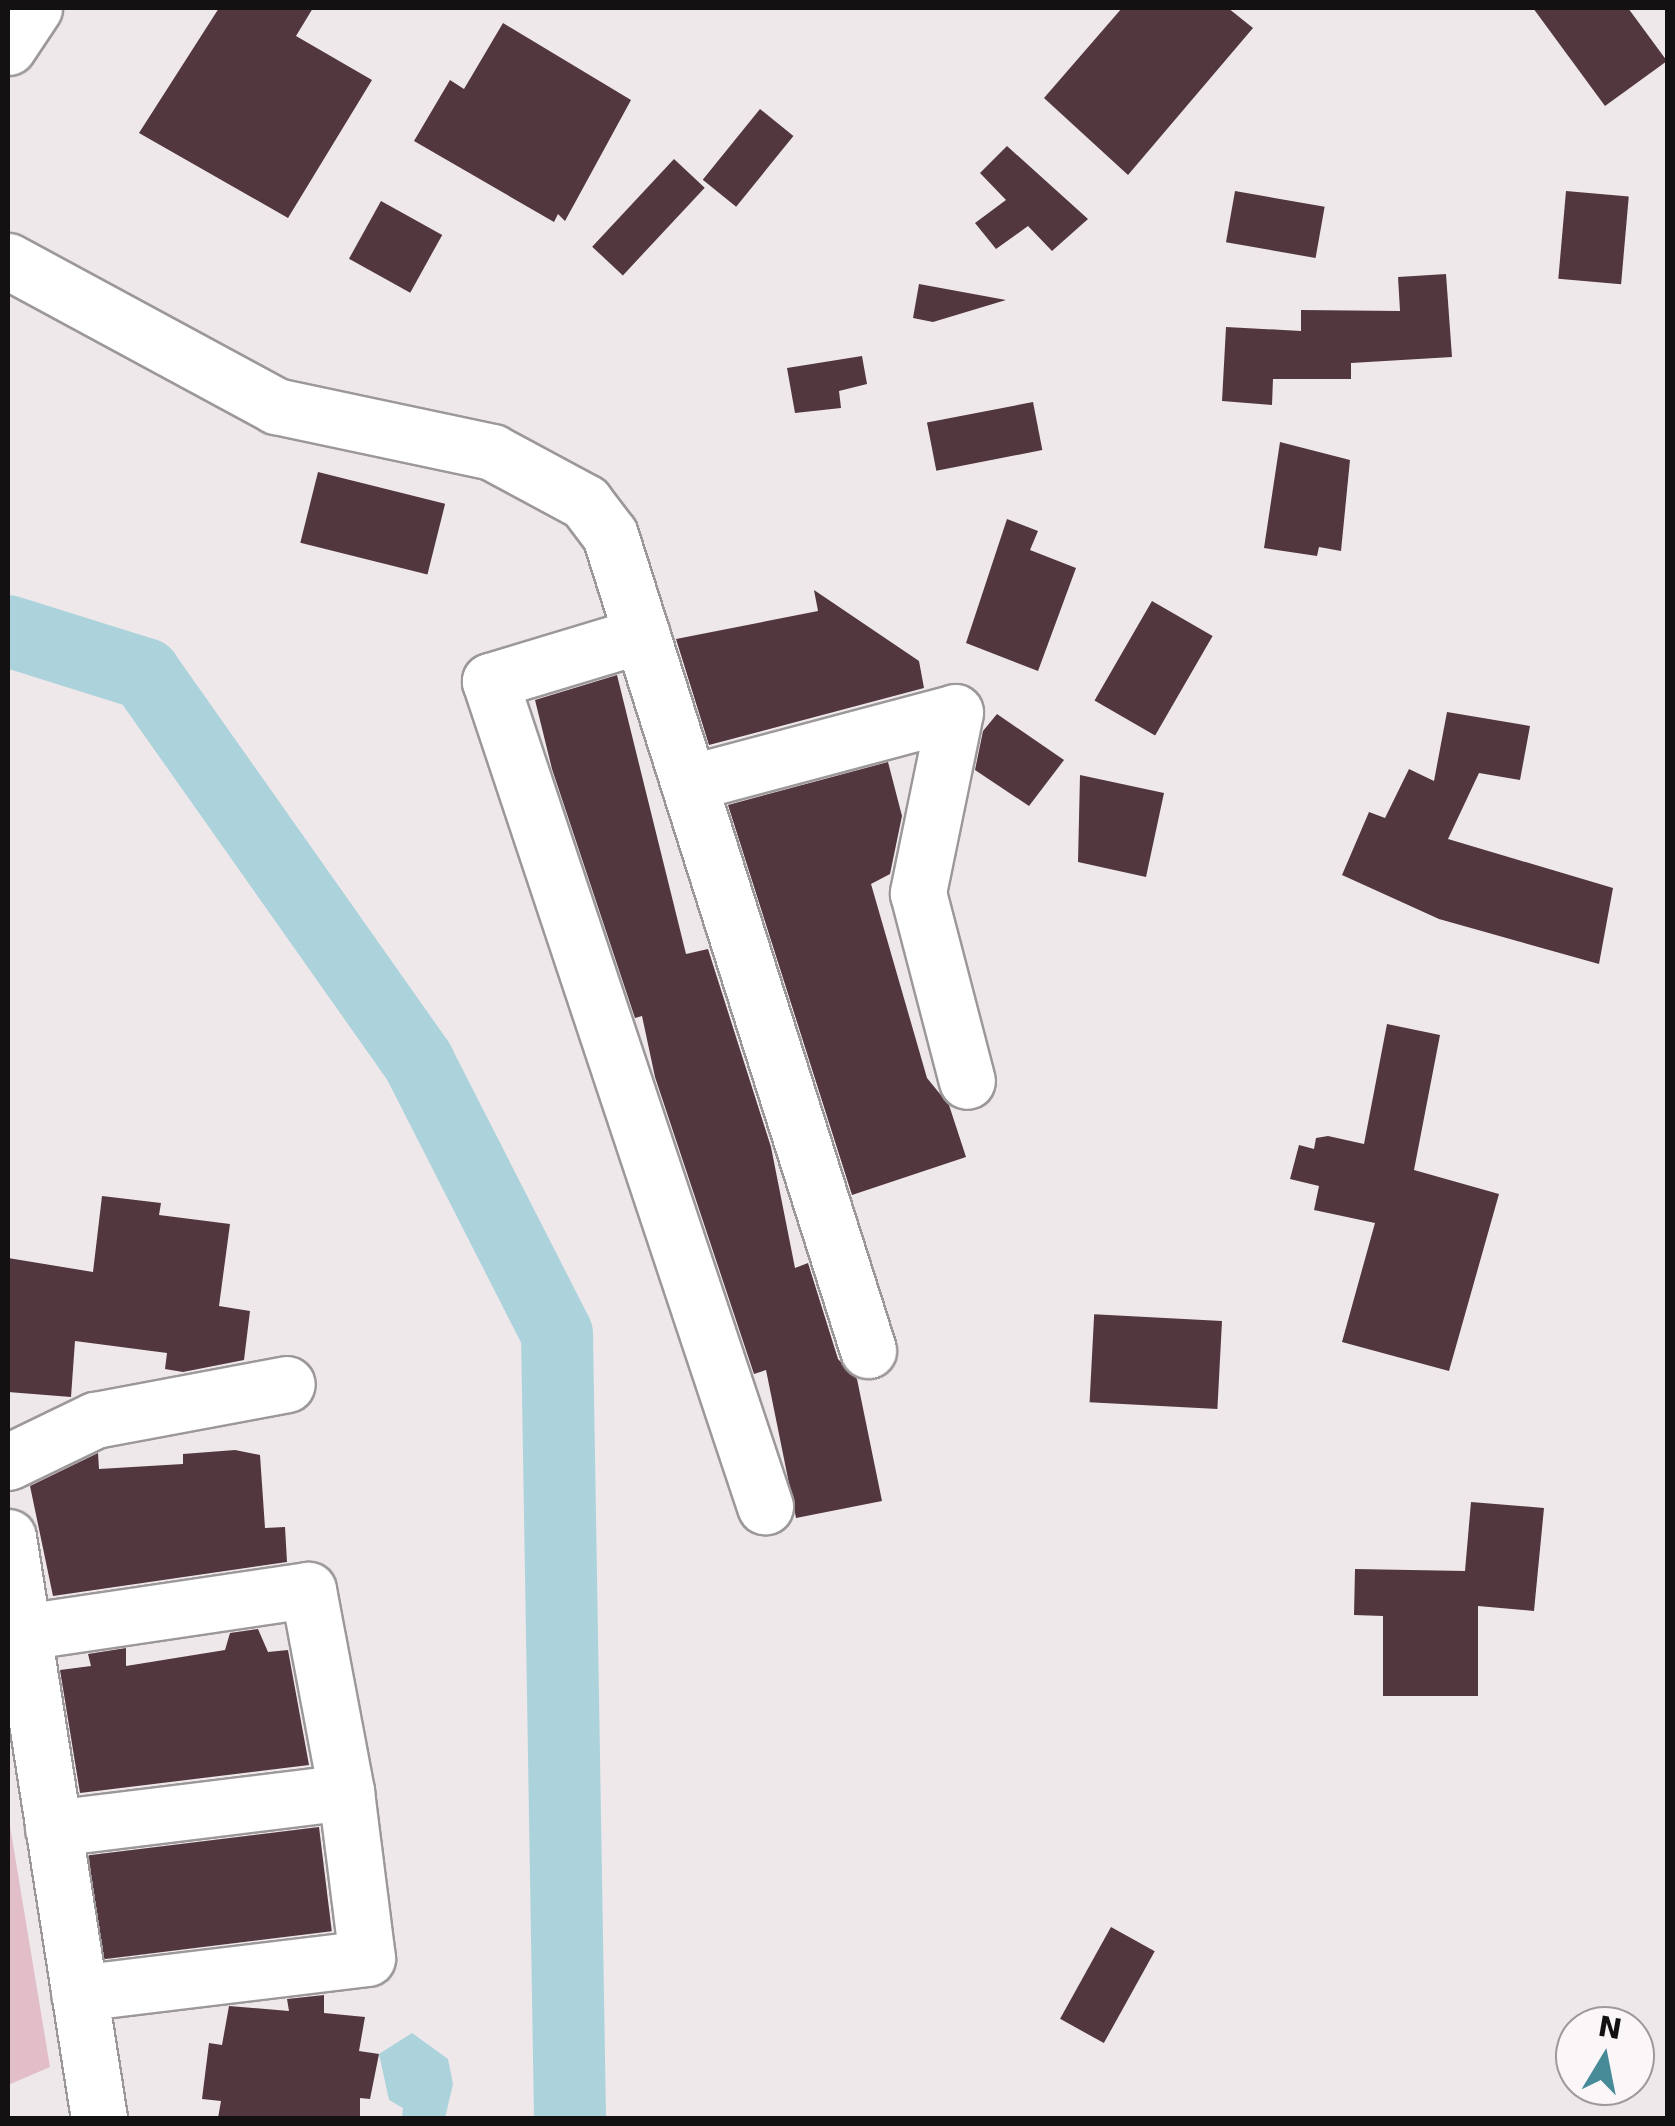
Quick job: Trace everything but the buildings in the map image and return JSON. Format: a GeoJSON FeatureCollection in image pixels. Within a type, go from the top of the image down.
{"type":"FeatureCollection","features":[{"type":"Feature","properties":{"kind":"street"},"geometry":{"type":"LineString","coordinates":[[8,47],[34,8]]}},
{"type":"Feature","properties":{"kind":"street"},"geometry":{"type":"LineString","coordinates":[[8,261],[276,406],[492,452],[585,502],[610,535],[868,1350]]}},
{"type":"Feature","properties":{"kind":"street"},"geometry":{"type":"LineString","coordinates":[[642,635],[490,681],[765,1506]]}},
{"type":"Feature","properties":{"kind":"street"},"geometry":{"type":"LineString","coordinates":[[689,783],[955,712],[918,893],[968,1081]]}},
{"type":"Feature","properties":{"kind":"street"},"geometry":{"type":"LineString","coordinates":[[8,1462],[95,1420],[287,1384]]}},
{"type":"Feature","properties":{"kind":"street"},"geometry":{"type":"LineString","coordinates":[[8,1537],[99,2118]]}},
{"type":"Feature","properties":{"kind":"street"},"geometry":{"type":"LineString","coordinates":[[22,1632],[308,1590],[346,1792],[367,1958],[80,1993]]}},
{"type":"Feature","properties":{"kind":"street"},"geometry":{"type":"LineString","coordinates":[[53,1828],[346,1792]]}},
{"type":"Feature","properties":{"kind":"shaded area"},"geometry":{"type":"Polygon","coordinates":[[[8,1814],[50,2067],[8,2085],[8,1814]]]}},
{"type":"Feature","properties":{"kind":"water"},"geometry":{"type":"Polygon","coordinates":[[[412,2033],[448,2059],[453,2084],[445,2118],[402,2118],[403,2108],[389,2100],[379,2054],[412,2033]]]}},
{"type":"Feature","properties":{"kind":"waterway"},"geometry":{"type":"LineString","coordinates":[[8,631],[145,674],[419,1063],[557,1334],[570,2118]]}}]}
